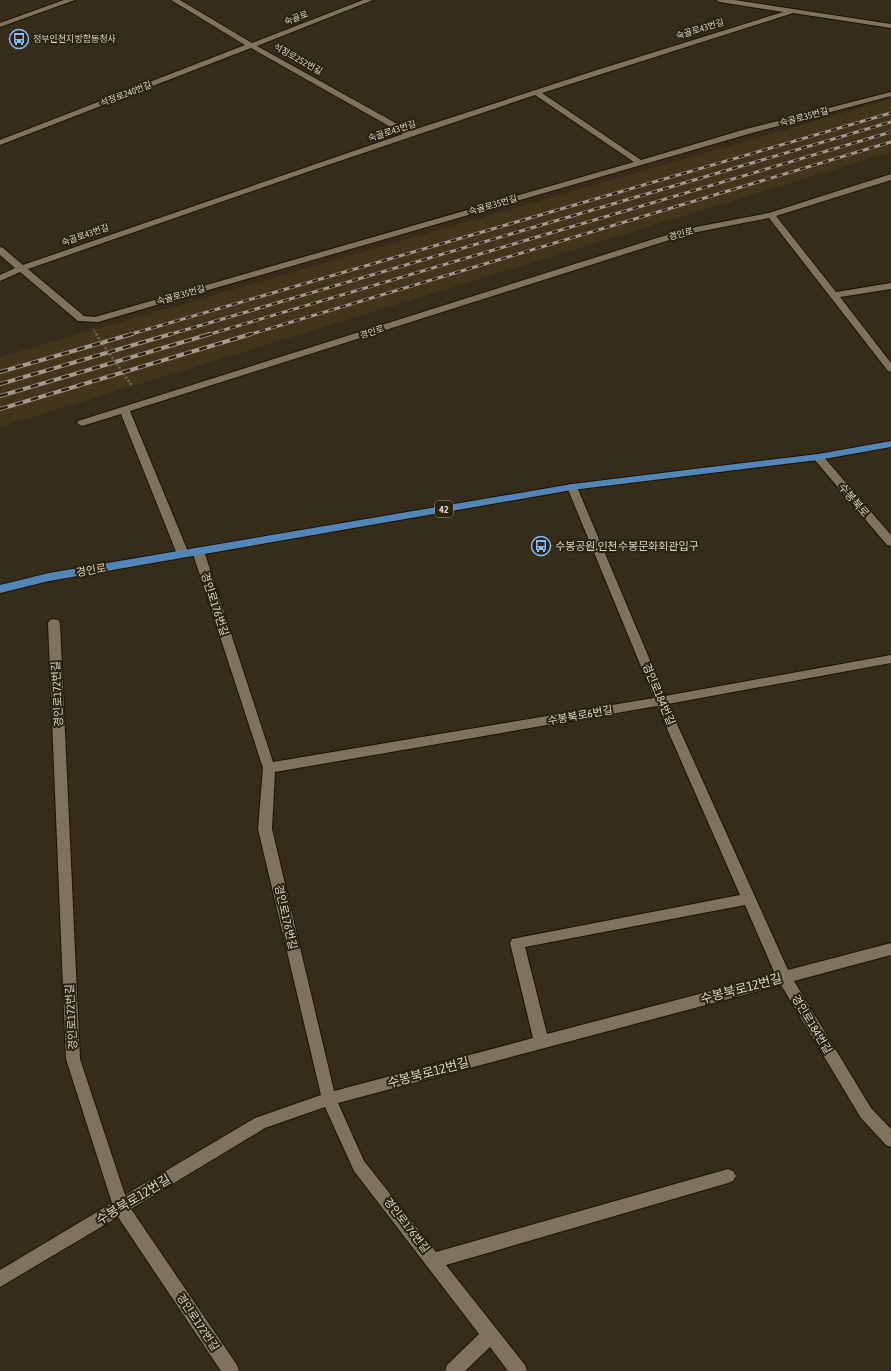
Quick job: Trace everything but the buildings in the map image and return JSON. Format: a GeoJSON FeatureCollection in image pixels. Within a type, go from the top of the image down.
{"type":"FeatureCollection","features":[{"type":"Feature","properties":{"kind":"main road","name":"경인로"},"geometry":{"type":"LineString","coordinates":[[0,589],[49,577],[572,487],[818,457],[891,444]]}},
{"type":"Feature","properties":{"kind":"street"},"geometry":{"type":"LineString","coordinates":[[0,25],[71,0]]}},
{"type":"Feature","properties":{"kind":"street","name":"석정로252번길"},"geometry":{"type":"LineString","coordinates":[[175,0],[252,46],[411,135]]}},
{"type":"Feature","properties":{"kind":"street","name":"숙골로"},"geometry":{"type":"LineString","coordinates":[[252,46],[369,0]]}},
{"type":"Feature","properties":{"kind":"street","name":"숙골로43번길"},"geometry":{"type":"LineString","coordinates":[[720,0],[782,9]]}},
{"type":"Feature","properties":{"kind":"street"},"geometry":{"type":"LineString","coordinates":[[786,0],[782,9],[891,26]]}},
{"type":"Feature","properties":{"kind":"street","name":"숙골로43번길"},"geometry":{"type":"LineString","coordinates":[[0,278],[22,268],[235,193],[693,42],[793,11]]}},
{"type":"Feature","properties":{"kind":"street","name":"석정로240번길"},"geometry":{"type":"LineString","coordinates":[[0,143],[252,46]]}},
{"type":"Feature","properties":{"kind":"street"},"geometry":{"type":"LineString","coordinates":[[537,93],[641,163]]}},
{"type":"Feature","properties":{"kind":"street","name":"숙골로35번길"},"geometry":{"type":"LineString","coordinates":[[94,324],[749,131],[891,94]]}},
{"type":"Feature","properties":{"kind":"street","name":"경인로"},"geometry":{"type":"LineString","coordinates":[[82,423],[660,240],[696,230],[771,215],[891,177]]}},
{"type":"Feature","properties":{"kind":"street"},"geometry":{"type":"LineString","coordinates":[[771,215],[891,369]]}},
{"type":"Feature","properties":{"kind":"street"},"geometry":{"type":"LineString","coordinates":[[0,250],[81,319],[94,324]]}},
{"type":"Feature","properties":{"kind":"street"},"geometry":{"type":"LineString","coordinates":[[833,295],[891,286]]}},
{"type":"Feature","properties":{"kind":"street"},"geometry":{"type":"LineString","coordinates":[[124,410],[182,554]]}},
{"type":"Feature","properties":{"kind":"street","name":"수봉북로"},"geometry":{"type":"LineString","coordinates":[[818,457],[891,542]]}},
{"type":"Feature","properties":{"kind":"street","name":"경인로184번길"},"geometry":{"type":"LineString","coordinates":[[572,487],[661,701],[783,976],[866,1113],[891,1140]]}},
{"type":"Feature","properties":{"kind":"street","name":"경인로176번길"},"geometry":{"type":"LineString","coordinates":[[198,552],[269,768],[265,829],[329,1099],[360,1166],[519,1371]]}},
{"type":"Feature","properties":{"kind":"street","name":"경인로172번길"},"geometry":{"type":"LineString","coordinates":[[54,623],[73,1059],[121,1206],[231,1371]]}},
{"type":"Feature","properties":{"kind":"street","name":"수봉북로6번길"},"geometry":{"type":"LineString","coordinates":[[269,768],[661,701],[891,659]]}},
{"type":"Feature","properties":{"kind":"street"},"geometry":{"type":"LineString","coordinates":[[541,1041],[517,943],[749,899]]}},
{"type":"Feature","properties":{"kind":"street","name":"수봉북로12번길"},"geometry":{"type":"LineString","coordinates":[[0,1279],[260,1123],[329,1099],[783,976],[891,949]]}},
{"type":"Feature","properties":{"kind":"street","name":"경인로176번길"},"geometry":{"type":"LineString","coordinates":[[434,1260],[728,1176]]}},
{"type":"Feature","properties":{"kind":"street"},"geometry":{"type":"LineString","coordinates":[[453,1371],[491,1334]]}},
{"type":"Feature","properties":{"kind":"path"},"geometry":{"type":"LineString","coordinates":[[94,324],[132,386]]}},
{"type":"Feature","properties":{"kind":"shaded area"},"geometry":{"type":"Polygon","coordinates":[[[891,99],[891,152],[0,427],[0,357],[891,99]]]}},
{"type":"Feature","properties":{"kind":"railway"},"geometry":{"type":"LineString","coordinates":[[128,335],[891,113]]}},
{"type":"Feature","properties":{"kind":"railway"},"geometry":{"type":"LineString","coordinates":[[168,335],[891,122]]}},
{"type":"Feature","properties":{"kind":"railway"},"geometry":{"type":"LineString","coordinates":[[207,335],[891,132]]}},
{"type":"Feature","properties":{"kind":"railway"},"geometry":{"type":"LineString","coordinates":[[248,335],[891,142]]}},
{"type":"Feature","properties":{"kind":"railway"},"geometry":{"type":"LineString","coordinates":[[0,372],[132,334]]}},
{"type":"Feature","properties":{"kind":"railway"},"geometry":{"type":"LineString","coordinates":[[0,384],[171,334]]}},
{"type":"Feature","properties":{"kind":"railway"},"geometry":{"type":"LineString","coordinates":[[0,396],[210,334]]}},
{"type":"Feature","properties":{"kind":"railway"},"geometry":{"type":"LineString","coordinates":[[0,409],[251,334]]}},
{"type":"Feature","properties":{"kind":"place","name":"정부인천지방합동청사"},"geometry":{"type":"Point","coordinates":[19,39]}},
{"type":"Feature","properties":{"kind":"place","name":"수봉공원.인천수봉문화회관입구"},"geometry":{"type":"Point","coordinates":[541,546]}}]}
